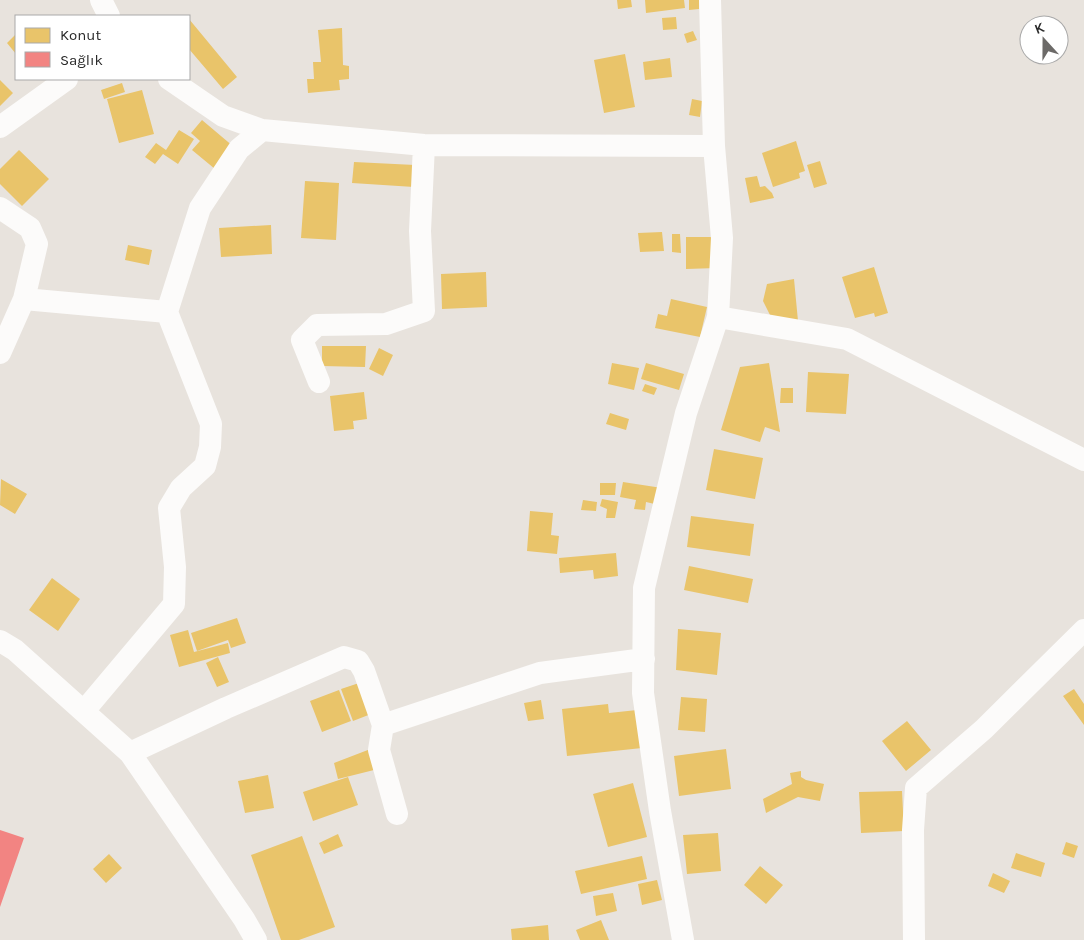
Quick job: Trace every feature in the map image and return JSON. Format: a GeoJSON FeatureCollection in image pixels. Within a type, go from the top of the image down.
{"type":"FeatureCollection","features":[{"type":"Feature","properties":{"kind":"street"},"geometry":{"type":"LineString","coordinates":[[101,0],[108,15]]}},
{"type":"Feature","properties":{"kind":"street"},"geometry":{"type":"LineString","coordinates":[[683,940],[660,811],[643,694],[644,588],[686,413],[718,317],[722,238],[714,146],[710,0]]}},
{"type":"Feature","properties":{"kind":"street"},"geometry":{"type":"LineString","coordinates":[[0,127],[65,80]]}},
{"type":"Feature","properties":{"kind":"street"},"geometry":{"type":"LineString","coordinates":[[170,80],[223,116],[262,130],[424,146],[714,146]]}},
{"type":"Feature","properties":{"kind":"street"},"geometry":{"type":"LineString","coordinates":[[84,711],[174,604],[175,568],[169,508],[181,488],[205,466],[210,447],[211,424],[167,312],[200,208],[239,149],[262,130]]}},
{"type":"Feature","properties":{"kind":"street"},"geometry":{"type":"LineString","coordinates":[[319,382],[302,340],[317,325],[386,324],[424,311],[420,231],[424,146]]}},
{"type":"Feature","properties":{"kind":"street"},"geometry":{"type":"LineString","coordinates":[[0,208],[30,228],[37,244],[24,298],[0,353]]}},
{"type":"Feature","properties":{"kind":"street"},"geometry":{"type":"LineString","coordinates":[[24,298],[167,312]]}},
{"type":"Feature","properties":{"kind":"street"},"geometry":{"type":"LineString","coordinates":[[718,317],[846,339],[1084,460]]}},
{"type":"Feature","properties":{"kind":"street"},"geometry":{"type":"LineString","coordinates":[[914,940],[913,830],[916,788],[984,729],[1084,630]]}},
{"type":"Feature","properties":{"kind":"street"},"geometry":{"type":"LineString","coordinates":[[0,641],[15,650],[130,753],[244,919],[256,940]]}},
{"type":"Feature","properties":{"kind":"street"},"geometry":{"type":"LineString","coordinates":[[130,753],[344,657],[358,661],[364,671],[382,725],[379,750],[397,814]]}},
{"type":"Feature","properties":{"kind":"street"},"geometry":{"type":"LineString","coordinates":[[382,725],[540,673],[644,659]]}},
{"type":"Feature","properties":{"kind":"building: Konut"},"geometry":{"type":"Polygon","coordinates":[[[617,0],[631,0],[632,7],[618,9],[617,0]]]}},
{"type":"Feature","properties":{"kind":"building: Konut"},"geometry":{"type":"Polygon","coordinates":[[[645,0],[684,0],[685,8],[646,13],[645,0]]]}},
{"type":"Feature","properties":{"kind":"building: Konut"},"geometry":{"type":"Polygon","coordinates":[[[689,0],[699,0],[699,9],[689,10],[689,0]]]}},
{"type":"Feature","properties":{"kind":"building: Konut"},"geometry":{"type":"Polygon","coordinates":[[[676,17],[677,29],[663,30],[662,18],[676,17]]]}},
{"type":"Feature","properties":{"kind":"building: Konut"},"geometry":{"type":"Polygon","coordinates":[[[190,20],[237,77],[223,89],[190,50],[190,20]]]}},
{"type":"Feature","properties":{"kind":"building: Konut"},"geometry":{"type":"Polygon","coordinates":[[[342,28],[343,65],[349,66],[349,79],[339,80],[340,90],[308,93],[307,79],[314,79],[313,62],[321,62],[318,30],[342,28]]]}},
{"type":"Feature","properties":{"kind":"building: Konut"},"geometry":{"type":"Polygon","coordinates":[[[693,31],[697,40],[687,43],[684,34],[693,31]]]}},
{"type":"Feature","properties":{"kind":"building: Konut"},"geometry":{"type":"Polygon","coordinates":[[[15,35],[15,53],[7,43],[15,35]]]}},
{"type":"Feature","properties":{"kind":"building: Konut"},"geometry":{"type":"Polygon","coordinates":[[[625,54],[635,107],[604,113],[594,60],[625,54]]]}},
{"type":"Feature","properties":{"kind":"building: Konut"},"geometry":{"type":"Polygon","coordinates":[[[670,58],[672,77],[645,80],[643,62],[670,58]]]}},
{"type":"Feature","properties":{"kind":"building: Konut"},"geometry":{"type":"Polygon","coordinates":[[[0,80],[13,93],[0,106],[0,80]]]}},
{"type":"Feature","properties":{"kind":"building: Konut"},"geometry":{"type":"Polygon","coordinates":[[[122,83],[125,92],[104,99],[101,90],[122,83]]]}},
{"type":"Feature","properties":{"kind":"building: Konut"},"geometry":{"type":"Polygon","coordinates":[[[142,90],[154,134],[119,143],[107,99],[142,90]]]}},
{"type":"Feature","properties":{"kind":"building: Konut"},"geometry":{"type":"Polygon","coordinates":[[[692,99],[702,101],[700,117],[689,115],[692,99]]]}},
{"type":"Feature","properties":{"kind":"building: Konut"},"geometry":{"type":"Polygon","coordinates":[[[202,120],[234,147],[215,169],[192,150],[200,141],[191,133],[202,120]]]}},
{"type":"Feature","properties":{"kind":"building: Konut"},"geometry":{"type":"Polygon","coordinates":[[[179,130],[194,139],[178,164],[163,154],[155,164],[145,157],[156,143],[166,150],[179,130]]]}},
{"type":"Feature","properties":{"kind":"building: Konut"},"geometry":{"type":"Polygon","coordinates":[[[796,141],[805,171],[799,173],[800,178],[773,187],[762,153],[796,141]]]}},
{"type":"Feature","properties":{"kind":"building: Konut"},"geometry":{"type":"Polygon","coordinates":[[[19,150],[49,179],[22,206],[0,184],[0,169],[19,150]]]}},
{"type":"Feature","properties":{"kind":"building: Konut"},"geometry":{"type":"Polygon","coordinates":[[[820,161],[827,184],[814,188],[807,165],[820,161]]]}},
{"type":"Feature","properties":{"kind":"building: Konut"},"geometry":{"type":"Polygon","coordinates":[[[354,162],[415,165],[414,187],[352,183],[354,162]]]}},
{"type":"Feature","properties":{"kind":"building: Konut"},"geometry":{"type":"Polygon","coordinates":[[[757,176],[760,187],[765,186],[774,198],[750,203],[745,178],[757,176]]]}},
{"type":"Feature","properties":{"kind":"building: Konut"},"geometry":{"type":"Polygon","coordinates":[[[305,181],[339,183],[336,240],[301,238],[305,181]]]}},
{"type":"Feature","properties":{"kind":"building: Konut"},"geometry":{"type":"Polygon","coordinates":[[[271,225],[272,254],[221,257],[219,228],[271,225]]]}},
{"type":"Feature","properties":{"kind":"building: Konut"},"geometry":{"type":"Polygon","coordinates":[[[662,232],[664,251],[640,252],[638,233],[662,232]]]}},
{"type":"Feature","properties":{"kind":"building: Konut"},"geometry":{"type":"Polygon","coordinates":[[[672,234],[680,234],[681,253],[672,252],[672,234]]]}},
{"type":"Feature","properties":{"kind":"building: Konut"},"geometry":{"type":"Polygon","coordinates":[[[686,237],[716,237],[717,268],[686,269],[686,237]]]}},
{"type":"Feature","properties":{"kind":"building: Konut"},"geometry":{"type":"Polygon","coordinates":[[[128,245],[152,250],[149,265],[125,260],[128,245]]]}},
{"type":"Feature","properties":{"kind":"building: Konut"},"geometry":{"type":"Polygon","coordinates":[[[874,267],[888,313],[875,317],[874,313],[855,318],[842,277],[874,267]]]}},
{"type":"Feature","properties":{"kind":"building: Konut"},"geometry":{"type":"Polygon","coordinates":[[[486,272],[487,307],[442,309],[441,274],[486,272]]]}},
{"type":"Feature","properties":{"kind":"building: Konut"},"geometry":{"type":"Polygon","coordinates":[[[794,279],[798,321],[772,319],[763,301],[767,284],[794,279]]]}},
{"type":"Feature","properties":{"kind":"building: Konut"},"geometry":{"type":"Polygon","coordinates":[[[671,299],[707,307],[700,337],[655,328],[658,314],[667,316],[671,299]]]}},
{"type":"Feature","properties":{"kind":"building: Konut"},"geometry":{"type":"Polygon","coordinates":[[[322,346],[366,346],[365,367],[322,366],[322,346]]]}},
{"type":"Feature","properties":{"kind":"building: Konut"},"geometry":{"type":"Polygon","coordinates":[[[379,348],[393,355],[383,376],[369,369],[379,348]]]}},
{"type":"Feature","properties":{"kind":"building: Konut"},"geometry":{"type":"Polygon","coordinates":[[[612,363],[639,368],[634,390],[608,384],[612,363]]]}},
{"type":"Feature","properties":{"kind":"building: Konut"},"geometry":{"type":"Polygon","coordinates":[[[646,363],[684,374],[679,390],[641,379],[646,363]]]}},
{"type":"Feature","properties":{"kind":"building: Konut"},"geometry":{"type":"Polygon","coordinates":[[[769,363],[780,432],[765,427],[760,442],[721,430],[740,367],[769,363]]]}},
{"type":"Feature","properties":{"kind":"building: Konut"},"geometry":{"type":"Polygon","coordinates":[[[808,372],[849,374],[846,414],[806,412],[808,372]]]}},
{"type":"Feature","properties":{"kind":"building: Konut"},"geometry":{"type":"Polygon","coordinates":[[[645,384],[657,388],[654,395],[642,391],[645,384]]]}},
{"type":"Feature","properties":{"kind":"building: Konut"},"geometry":{"type":"Polygon","coordinates":[[[781,388],[793,388],[793,403],[780,403],[781,388]]]}},
{"type":"Feature","properties":{"kind":"building: Konut"},"geometry":{"type":"Polygon","coordinates":[[[364,392],[367,419],[353,421],[354,429],[334,431],[330,396],[364,392]]]}},
{"type":"Feature","properties":{"kind":"building: Konut"},"geometry":{"type":"Polygon","coordinates":[[[610,413],[629,419],[626,430],[606,424],[610,413]]]}},
{"type":"Feature","properties":{"kind":"building: Konut"},"geometry":{"type":"Polygon","coordinates":[[[714,449],[763,458],[755,499],[706,490],[714,449]]]}},
{"type":"Feature","properties":{"kind":"building: Konut"},"geometry":{"type":"Polygon","coordinates":[[[1,479],[27,494],[15,514],[0,505],[1,479]]]}},
{"type":"Feature","properties":{"kind":"building: Konut"},"geometry":{"type":"Polygon","coordinates":[[[623,482],[662,488],[659,505],[646,502],[645,510],[634,509],[636,500],[620,497],[623,482]]]}},
{"type":"Feature","properties":{"kind":"building: Konut"},"geometry":{"type":"Polygon","coordinates":[[[600,483],[616,483],[615,495],[600,495],[600,483]]]}},
{"type":"Feature","properties":{"kind":"building: Konut"},"geometry":{"type":"Polygon","coordinates":[[[602,499],[618,502],[615,518],[606,518],[607,509],[600,506],[602,499]]]}},
{"type":"Feature","properties":{"kind":"building: Konut"},"geometry":{"type":"Polygon","coordinates":[[[583,500],[597,502],[596,511],[581,510],[583,500]]]}},
{"type":"Feature","properties":{"kind":"building: Konut"},"geometry":{"type":"Polygon","coordinates":[[[530,511],[553,513],[551,535],[559,536],[557,554],[527,551],[530,511]]]}},
{"type":"Feature","properties":{"kind":"building: Konut"},"geometry":{"type":"Polygon","coordinates":[[[691,516],[754,524],[750,556],[687,547],[691,516]]]}},
{"type":"Feature","properties":{"kind":"building: Konut"},"geometry":{"type":"Polygon","coordinates":[[[616,553],[618,576],[594,579],[593,570],[560,573],[559,558],[616,553]]]}},
{"type":"Feature","properties":{"kind":"building: Konut"},"geometry":{"type":"Polygon","coordinates":[[[689,566],[753,579],[748,603],[684,590],[689,566]]]}},
{"type":"Feature","properties":{"kind":"building: Konut"},"geometry":{"type":"Polygon","coordinates":[[[52,578],[80,599],[58,631],[29,610],[52,578]]]}},
{"type":"Feature","properties":{"kind":"building: Konut"},"geometry":{"type":"Polygon","coordinates":[[[237,618],[246,643],[231,648],[228,640],[197,651],[191,633],[237,618]]]}},
{"type":"Feature","properties":{"kind":"building: Konut"},"geometry":{"type":"Polygon","coordinates":[[[678,629],[721,633],[717,675],[676,670],[678,629]]]}},
{"type":"Feature","properties":{"kind":"building: Konut"},"geometry":{"type":"Polygon","coordinates":[[[188,630],[194,652],[228,643],[230,653],[179,667],[170,635],[188,630]]]}},
{"type":"Feature","properties":{"kind":"building: Konut"},"geometry":{"type":"Polygon","coordinates":[[[218,657],[229,682],[217,687],[206,663],[218,657]]]}},
{"type":"Feature","properties":{"kind":"building: Konut"},"geometry":{"type":"Polygon","coordinates":[[[359,683],[371,714],[353,721],[341,689],[359,683]]]}},
{"type":"Feature","properties":{"kind":"building: Konut"},"geometry":{"type":"Polygon","coordinates":[[[1074,689],[1084,704],[1084,725],[1063,696],[1074,689]]]}},
{"type":"Feature","properties":{"kind":"building: Konut"},"geometry":{"type":"Polygon","coordinates":[[[339,690],[351,721],[322,732],[310,701],[339,690]]]}},
{"type":"Feature","properties":{"kind":"building: Konut"},"geometry":{"type":"Polygon","coordinates":[[[681,697],[707,699],[705,732],[678,730],[681,697]]]}},
{"type":"Feature","properties":{"kind":"building: Konut"},"geometry":{"type":"Polygon","coordinates":[[[541,700],[544,719],[528,721],[524,703],[541,700]]]}},
{"type":"Feature","properties":{"kind":"building: Konut"},"geometry":{"type":"Polygon","coordinates":[[[608,704],[609,713],[637,710],[642,748],[567,756],[562,709],[608,704]]]}},
{"type":"Feature","properties":{"kind":"building: Konut"},"geometry":{"type":"Polygon","coordinates":[[[907,721],[931,750],[906,771],[882,741],[907,721]]]}},
{"type":"Feature","properties":{"kind":"building: Konut"},"geometry":{"type":"Polygon","coordinates":[[[373,748],[378,769],[338,779],[334,763],[373,748]]]}},
{"type":"Feature","properties":{"kind":"building: Konut"},"geometry":{"type":"Polygon","coordinates":[[[726,749],[731,789],[679,796],[674,756],[726,749]]]}},
{"type":"Feature","properties":{"kind":"building: Konut"},"geometry":{"type":"Polygon","coordinates":[[[801,771],[801,777],[806,780],[824,784],[820,801],[798,797],[766,813],[763,799],[792,784],[790,773],[801,771]]]}},
{"type":"Feature","properties":{"kind":"building: Konut"},"geometry":{"type":"Polygon","coordinates":[[[268,775],[274,808],[245,813],[238,781],[268,775]]]}},
{"type":"Feature","properties":{"kind":"building: Konut"},"geometry":{"type":"Polygon","coordinates":[[[348,777],[358,805],[313,821],[303,792],[348,777]]]}},
{"type":"Feature","properties":{"kind":"building: Konut"},"geometry":{"type":"Polygon","coordinates":[[[633,783],[647,837],[608,847],[593,794],[633,783]]]}},
{"type":"Feature","properties":{"kind":"building: Konut"},"geometry":{"type":"Polygon","coordinates":[[[902,791],[904,831],[861,833],[859,792],[902,791]]]}},
{"type":"Feature","properties":{"kind":"building: Konut"},"geometry":{"type":"Polygon","coordinates":[[[718,833],[721,871],[687,874],[683,835],[718,833]]]}},
{"type":"Feature","properties":{"kind":"building: Konut"},"geometry":{"type":"Polygon","coordinates":[[[338,834],[343,846],[324,854],[319,843],[338,834]]]}},
{"type":"Feature","properties":{"kind":"building: Konut"},"geometry":{"type":"Polygon","coordinates":[[[302,836],[335,927],[299,940],[281,940],[251,855],[302,836]]]}},
{"type":"Feature","properties":{"kind":"building: Konut"},"geometry":{"type":"Polygon","coordinates":[[[1066,842],[1078,846],[1074,858],[1062,854],[1066,842]]]}},
{"type":"Feature","properties":{"kind":"building: Konut"},"geometry":{"type":"Polygon","coordinates":[[[1016,853],[1045,863],[1041,877],[1011,868],[1016,853]]]}},
{"type":"Feature","properties":{"kind":"building: Konut"},"geometry":{"type":"Polygon","coordinates":[[[109,854],[122,868],[106,883],[93,869],[109,854]]]}},
{"type":"Feature","properties":{"kind":"building: Konut"},"geometry":{"type":"Polygon","coordinates":[[[642,856],[647,879],[581,894],[575,871],[642,856]]]}},
{"type":"Feature","properties":{"kind":"building: Konut"},"geometry":{"type":"Polygon","coordinates":[[[760,866],[783,885],[766,904],[744,885],[760,866]]]}},
{"type":"Feature","properties":{"kind":"building: Konut"},"geometry":{"type":"Polygon","coordinates":[[[993,873],[1010,881],[1004,893],[988,886],[993,873]]]}},
{"type":"Feature","properties":{"kind":"building: Konut"},"geometry":{"type":"Polygon","coordinates":[[[657,880],[662,900],[642,905],[638,884],[657,880]]]}},
{"type":"Feature","properties":{"kind":"building: Konut"},"geometry":{"type":"Polygon","coordinates":[[[613,893],[617,911],[596,916],[593,896],[613,893]]]}},
{"type":"Feature","properties":{"kind":"building: Konut"},"geometry":{"type":"Polygon","coordinates":[[[601,920],[609,940],[580,940],[576,930],[601,920]]]}},
{"type":"Feature","properties":{"kind":"building: Konut"},"geometry":{"type":"Polygon","coordinates":[[[548,925],[549,940],[512,940],[511,929],[548,925]]]}},
{"type":"Feature","properties":{"kind":"building: Sağlık"},"geometry":{"type":"Polygon","coordinates":[[[0,830],[24,838],[0,907],[0,830]]]}}]}
